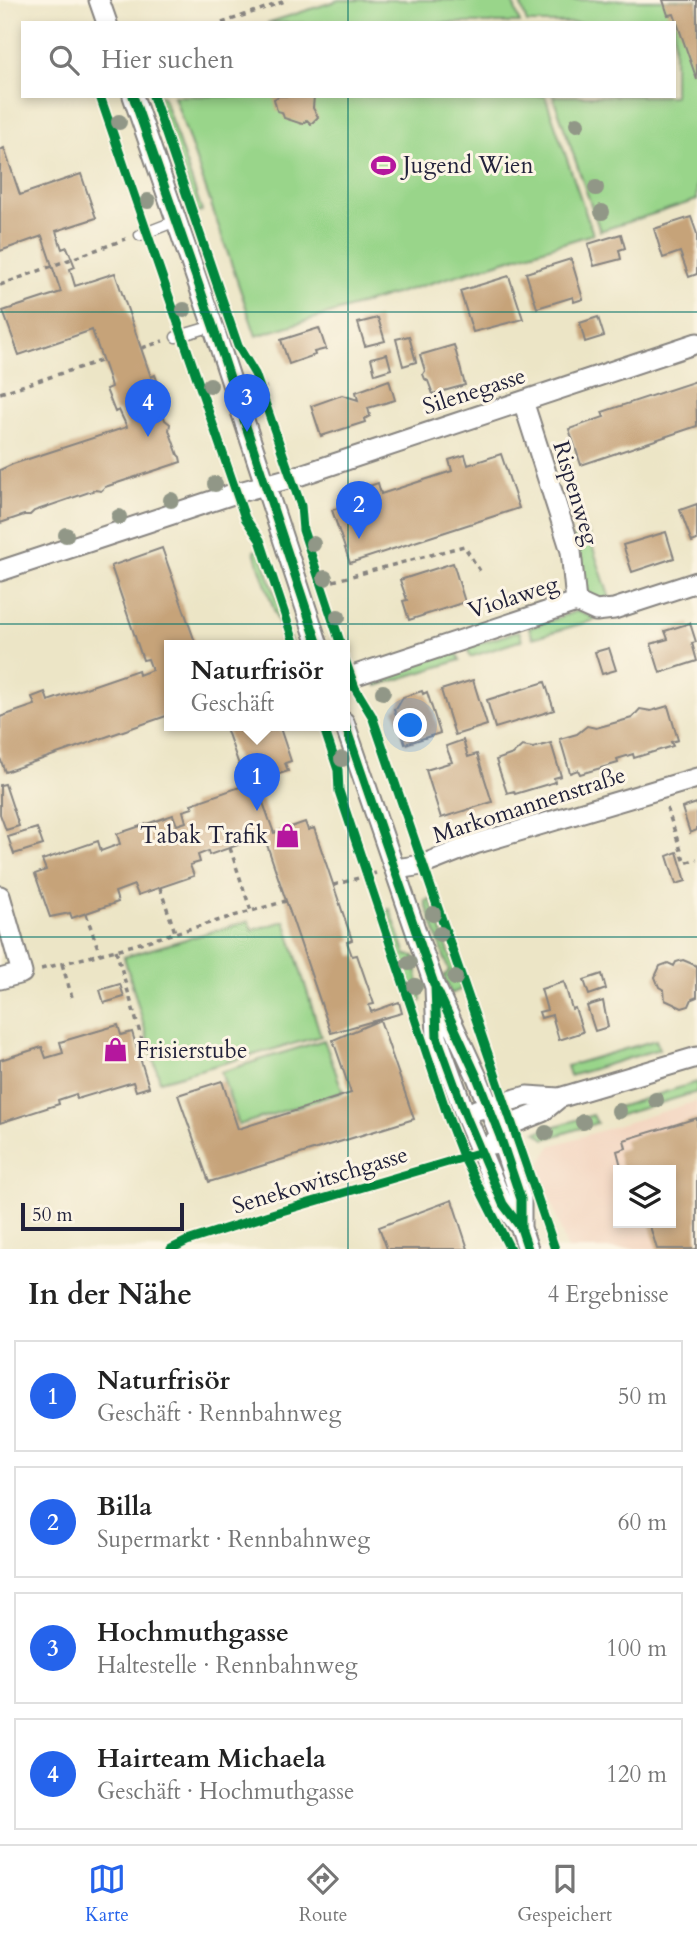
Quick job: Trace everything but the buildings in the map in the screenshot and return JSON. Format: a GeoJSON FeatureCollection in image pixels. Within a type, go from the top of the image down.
{"type":"FeatureCollection","features":[{"type":"Feature","properties":{"kind":"street"},"geometry":{"type":"LineString","coordinates":[[99,0],[106,21]]}},
{"type":"Feature","properties":{"kind":"street"},"geometry":{"type":"LineString","coordinates":[[134,98],[213,326],[316,640]]}},
{"type":"Feature","properties":{"kind":"street","name":"Silenegasse"},"geometry":{"type":"LineString","coordinates":[[0,571],[265,484],[298,476],[697,343]]}},
{"type":"Feature","properties":{"kind":"street","name":"Rispenweg"},"geometry":{"type":"LineString","coordinates":[[523,401],[570,551],[576,602]]}},
{"type":"Feature","properties":{"kind":"street","name":"Violaweg"},"geometry":{"type":"LineString","coordinates":[[350,676],[576,602],[596,611],[614,609],[697,582]]}},
{"type":"Feature","properties":{"kind":"street"},"geometry":{"type":"LineString","coordinates":[[348,731],[435,987],[444,1002],[500,1136],[521,1199],[521,1228]]}},
{"type":"Feature","properties":{"kind":"street","name":"Markomannenstraße"},"geometry":{"type":"LineString","coordinates":[[396,869],[422,865],[475,844],[697,778]]}},
{"type":"Feature","properties":{"kind":"street"},"geometry":{"type":"LineString","coordinates":[[0,896],[22,973],[0,979]]}},
{"type":"Feature","properties":{"kind":"street"},"geometry":{"type":"LineString","coordinates":[[435,987],[437,1037],[465,1114],[503,1204],[521,1228],[528,1249]]}},
{"type":"Feature","properties":{"kind":"street"},"geometry":{"type":"LineString","coordinates":[[481,1151],[488,1148],[512,1124],[542,1112],[559,1098],[697,1057]]}},
{"type":"Feature","properties":{"kind":"street"},"geometry":{"type":"LineString","coordinates":[[465,1114],[535,1095],[559,1098]]}},
{"type":"Feature","properties":{"kind":"lane"},"geometry":{"type":"LineString","coordinates":[[140,234],[176,221]]}},
{"type":"Feature","properties":{"kind":"lane"},"geometry":{"type":"LineString","coordinates":[[176,337],[213,326]]}},
{"type":"Feature","properties":{"kind":"path"},"geometry":{"type":"LineString","coordinates":[[227,21],[288,0]]}},
{"type":"Feature","properties":{"kind":"path"},"geometry":{"type":"LineString","coordinates":[[0,285],[140,234]]}},
{"type":"Feature","properties":{"kind":"path"},"geometry":{"type":"LineString","coordinates":[[142,348],[176,337]]}},
{"type":"Feature","properties":{"kind":"path"},"geometry":{"type":"LineString","coordinates":[[0,393],[103,360]]}},
{"type":"Feature","properties":{"kind":"path"},"geometry":{"type":"LineString","coordinates":[[201,393],[206,407]]}},
{"type":"Feature","properties":{"kind":"path"},"geometry":{"type":"LineString","coordinates":[[333,581],[464,546],[482,574]]}},
{"type":"Feature","properties":{"kind":"path"},"geometry":{"type":"LineString","coordinates":[[661,789],[685,863],[697,859]]}},
{"type":"Feature","properties":{"kind":"path"},"geometry":{"type":"LineString","coordinates":[[230,848],[251,911]]}},
{"type":"Feature","properties":{"kind":"path"},"geometry":{"type":"LineString","coordinates":[[365,862],[373,886]]}},
{"type":"Feature","properties":{"kind":"path"},"geometry":{"type":"LineString","coordinates":[[334,885],[396,869]]}},
{"type":"Feature","properties":{"kind":"path"},"geometry":{"type":"LineString","coordinates":[[160,888],[176,933]]}},
{"type":"Feature","properties":{"kind":"path"},"geometry":{"type":"LineString","coordinates":[[22,973],[116,950],[286,901]]}},
{"type":"Feature","properties":{"kind":"path"},"geometry":{"type":"LineString","coordinates":[[86,914],[100,954]]}},
{"type":"Feature","properties":{"kind":"path"},"geometry":{"type":"LineString","coordinates":[[116,950],[146,1054]]}},
{"type":"Feature","properties":{"kind":"path"},"geometry":{"type":"LineString","coordinates":[[62,964],[72,997]]}},
{"type":"Feature","properties":{"kind":"shaded area"},"geometry":{"type":"Polygon","coordinates":[[[697,1101],[697,1249],[567,1249],[539,1165],[551,1146],[697,1101]]]}},
{"type":"Feature","properties":{"kind":"green space"},"geometry":{"type":"Polygon","coordinates":[[[339,0],[512,0],[519,21],[273,21],[339,0]]]}},
{"type":"Feature","properties":{"kind":"green space"},"geometry":{"type":"Polygon","coordinates":[[[519,0],[697,0],[697,200],[600,231],[554,98],[676,98],[676,21],[526,21],[519,0]]]}},
{"type":"Feature","properties":{"kind":"green space"},"geometry":{"type":"Polygon","coordinates":[[[158,98],[164,98],[202,211],[197,213],[158,98]]]}},
{"type":"Feature","properties":{"kind":"green space","name":"Jugend Wien"},"geometry":{"type":"Polygon","coordinates":[[[175,98],[546,98],[593,234],[256,336],[175,98]]]}},
{"type":"Feature","properties":{"kind":"green space"},"geometry":{"type":"Polygon","coordinates":[[[587,530],[610,599],[600,601],[592,598],[582,581],[574,538],[577,533],[587,530]]]}},
{"type":"Feature","properties":{"kind":"green space"},"geometry":{"type":"Polygon","coordinates":[[[260,550],[290,640],[284,640],[254,551],[260,550]]]}},
{"type":"Feature","properties":{"kind":"green space"},"geometry":{"type":"Polygon","coordinates":[[[577,611],[598,619],[533,638],[529,628],[577,611]]]}},
{"type":"Feature","properties":{"kind":"green space"},"geometry":{"type":"Polygon","coordinates":[[[519,631],[522,640],[470,657],[467,647],[519,631]]]}},
{"type":"Feature","properties":{"kind":"green space"},"geometry":{"type":"Polygon","coordinates":[[[456,650],[460,660],[377,686],[373,675],[456,650]]]}},
{"type":"Feature","properties":{"kind":"green space"},"geometry":{"type":"Polygon","coordinates":[[[430,899],[462,989],[451,994],[444,976],[449,971],[425,901],[430,899]]]}},
{"type":"Feature","properties":{"kind":"green space"},"geometry":{"type":"Polygon","coordinates":[[[390,909],[406,955],[414,956],[422,1001],[415,1002],[384,911],[390,909]]]}},
{"type":"Feature","properties":{"kind":"green space"},"geometry":{"type":"Polygon","coordinates":[[[249,921],[252,930],[285,921],[321,1036],[160,1081],[124,957],[249,921]]]}},
{"type":"Feature","properties":{"kind":"green space"},"geometry":{"type":"Polygon","coordinates":[[[324,1040],[343,1092],[239,1125],[221,1072],[324,1040]]]}},
{"type":"Feature","properties":{"kind":"green space"},"geometry":{"type":"Polygon","coordinates":[[[656,1040],[659,1049],[570,1076],[567,1066],[656,1040]]]}},
{"type":"Feature","properties":{"kind":"green space"},"geometry":{"type":"Polygon","coordinates":[[[697,1082],[697,1092],[614,1117],[612,1109],[697,1082]]]}},
{"type":"Feature","properties":{"kind":"green space"},"geometry":{"type":"Polygon","coordinates":[[[593,1115],[597,1123],[549,1138],[545,1139],[536,1132],[593,1115]]]}},
{"type":"Feature","properties":{"kind":"cycle path"},"geometry":{"type":"LineString","coordinates":[[101,98],[245,518],[260,540],[293,640]]}},
{"type":"Feature","properties":{"kind":"cycle path"},"geometry":{"type":"LineString","coordinates":[[134,98],[213,326],[316,640]]}},
{"type":"Feature","properties":{"kind":"cycle path"},"geometry":{"type":"LineString","coordinates":[[154,98],[238,346],[255,374],[301,506],[303,530],[339,640]]}},
{"type":"Feature","properties":{"kind":"cycle path"},"geometry":{"type":"LineString","coordinates":[[350,674],[372,716],[555,1249]]}},
{"type":"Feature","properties":{"kind":"cycle path"},"geometry":{"type":"LineString","coordinates":[[325,731],[338,770],[339,791],[449,1120],[463,1156],[510,1249]]}},
{"type":"Feature","properties":{"kind":"cycle path"},"geometry":{"type":"LineString","coordinates":[[347,731],[435,987],[437,1037],[465,1114],[503,1204],[521,1228],[528,1249]]}},
{"type":"Feature","properties":{"kind":"cycle path"},"geometry":{"type":"LineString","coordinates":[[438,992],[477,1077],[500,1136],[521,1199],[521,1228]]}},
{"type":"Feature","properties":{"kind":"cycle path","name":"Senekowitschgasse"},"geometry":{"type":"LineString","coordinates":[[171,1249],[187,1241],[275,1213],[475,1154]]}},
{"type":"Feature","properties":{"kind":"place","name":"Jugend Wien"},"geometry":{"type":"Point","coordinates":[383,165]}},
{"type":"Feature","properties":{"kind":"place","name":"Hochmuthgasse"},"geometry":{"type":"Point","coordinates":[247,432]}},
{"type":"Feature","properties":{"kind":"place","name":"Hairteam Michaela"},"geometry":{"type":"Point","coordinates":[148,437]}},
{"type":"Feature","properties":{"kind":"place","name":"Billa"},"geometry":{"type":"Point","coordinates":[359,539]}},
{"type":"Feature","properties":{"kind":"place","name":"Naturfrisör"},"geometry":{"type":"Point","coordinates":[257,811]}},
{"type":"Feature","properties":{"kind":"place","name":"Tabak Trafik"},"geometry":{"type":"Point","coordinates":[288,835]}},
{"type":"Feature","properties":{"kind":"place","name":"Frisierstube"},"geometry":{"type":"Point","coordinates":[116,1050]}}]}
